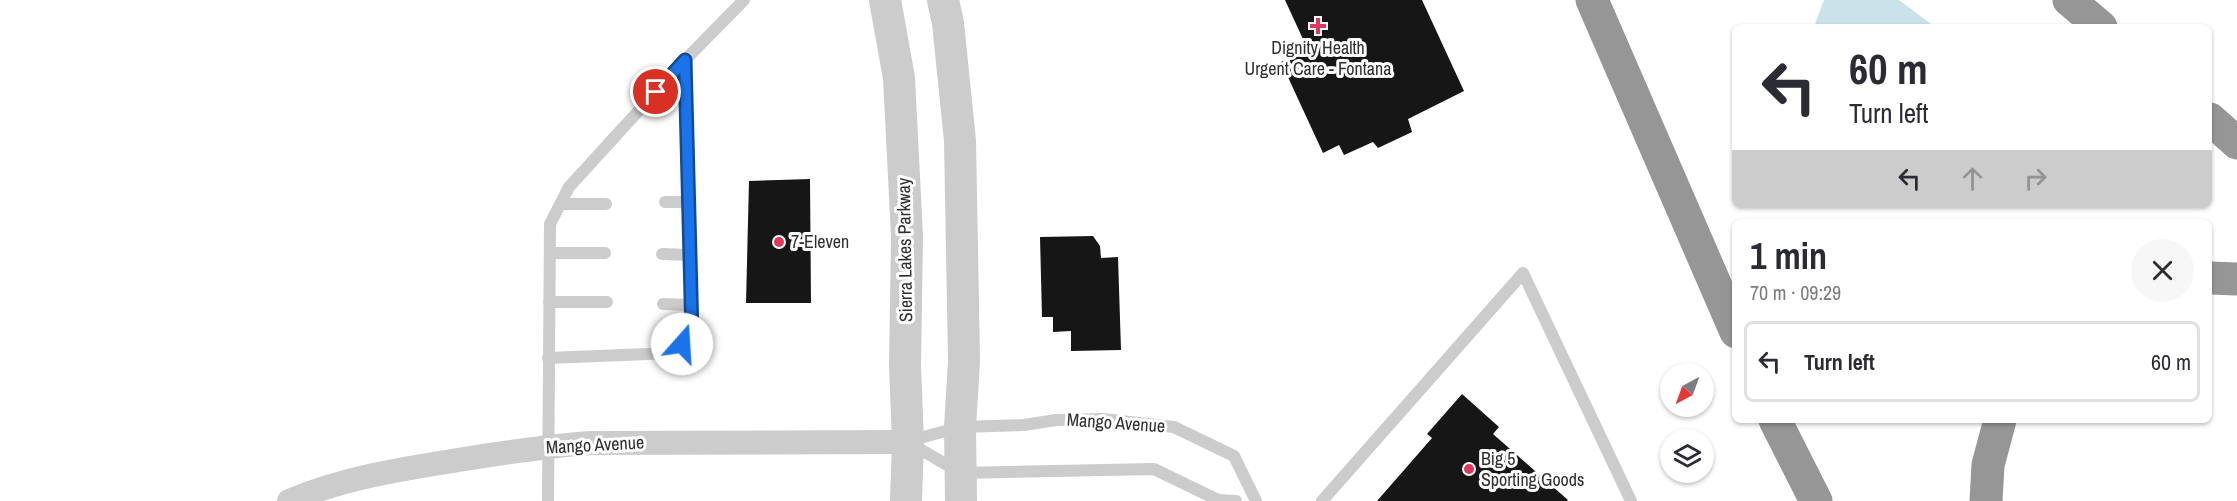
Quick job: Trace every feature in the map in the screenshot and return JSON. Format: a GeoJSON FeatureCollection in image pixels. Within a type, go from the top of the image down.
{"type":"FeatureCollection","features":[{"type":"Feature","properties":{"kind":"highway"},"geometry":{"type":"LineString","coordinates":[[1592,0],[1732,323]]}},
{"type":"Feature","properties":{"kind":"highway"},"geometry":{"type":"LineString","coordinates":[[2069,0],[2097,24]]}},
{"type":"Feature","properties":{"kind":"highway"},"geometry":{"type":"LineString","coordinates":[[2212,121],[2237,143]]}},
{"type":"Feature","properties":{"kind":"highway"},"geometry":{"type":"LineString","coordinates":[[2212,278],[2237,279]]}},
{"type":"Feature","properties":{"kind":"highway"},"geometry":{"type":"LineString","coordinates":[[1777,423],[1816,501]]}},
{"type":"Feature","properties":{"kind":"highway"},"geometry":{"type":"LineString","coordinates":[[1986,501],[1988,465],[2000,423]]}},
{"type":"Feature","properties":{"kind":"street","name":"Sierra Lakes Parkway"},"geometry":{"type":"LineString","coordinates":[[885,0],[899,78],[907,236],[906,501]]}},
{"type":"Feature","properties":{"kind":"street"},"geometry":{"type":"LineString","coordinates":[[943,0],[948,23],[960,141],[964,361],[960,427],[961,487]]}},
{"type":"Feature","properties":{"kind":"street","name":"Mango Avenue"},"geometry":{"type":"LineString","coordinates":[[289,501],[319,488],[393,470],[547,446],[591,442],[908,442]]}},
{"type":"Feature","properties":{"kind":"lane"},"geometry":{"type":"LineString","coordinates":[[548,501],[550,224],[569,187],[685,60],[744,0]]}},
{"type":"Feature","properties":{"kind":"lane"},"geometry":{"type":"LineString","coordinates":[[548,358],[673,353],[692,335],[685,60]]}},
{"type":"Feature","properties":{"kind":"lane"},"geometry":{"type":"LineString","coordinates":[[665,202],[688,202]]}},
{"type":"Feature","properties":{"kind":"lane"},"geometry":{"type":"LineString","coordinates":[[560,204],[606,204]]}},
{"type":"Feature","properties":{"kind":"lane"},"geometry":{"type":"LineString","coordinates":[[550,253],[605,253]]}},
{"type":"Feature","properties":{"kind":"lane"},"geometry":{"type":"LineString","coordinates":[[663,254],[690,255]]}},
{"type":"Feature","properties":{"kind":"lane"},"geometry":{"type":"LineString","coordinates":[[1322,501],[1523,273],[1631,501]]}},
{"type":"Feature","properties":{"kind":"lane"},"geometry":{"type":"LineString","coordinates":[[549,302],[607,302]]}},
{"type":"Feature","properties":{"kind":"lane"},"geometry":{"type":"LineString","coordinates":[[663,304],[691,305]]}},
{"type":"Feature","properties":{"kind":"lane","name":"Mango Avenue"},"geometry":{"type":"LineString","coordinates":[[908,442],[960,427],[1024,425],[1056,420],[1103,419],[1174,427],[1233,456],[1256,501]]}},
{"type":"Feature","properties":{"kind":"lane"},"geometry":{"type":"LineString","coordinates":[[908,442],[961,487],[1154,469],[1218,500],[1236,501]]}},
{"type":"Feature","properties":{"kind":"water"},"geometry":{"type":"Polygon","coordinates":[[[1824,0],[1899,0],[1931,24],[1815,24],[1824,0]]]}},
{"type":"Feature","properties":{"kind":"building"},"geometry":{"type":"Polygon","coordinates":[[[1285,0],[1422,0],[1464,91],[1408,119],[1412,132],[1378,148],[1373,142],[1344,155],[1339,145],[1323,153],[1281,62],[1308,50],[1285,0]]]}},
{"type":"Feature","properties":{"kind":"building","name":"7-Eleven"},"geometry":{"type":"Polygon","coordinates":[[[810,179],[811,303],[746,303],[749,181],[810,179]]]}},
{"type":"Feature","properties":{"kind":"building"},"geometry":{"type":"Polygon","coordinates":[[[1093,236],[1100,246],[1101,258],[1118,257],[1121,350],[1071,351],[1071,331],[1053,332],[1053,317],[1042,317],[1040,237],[1093,236]]]}},
{"type":"Feature","properties":{"kind":"building","name":"Big 5 Sporting Goods"},"geometry":{"type":"Polygon","coordinates":[[[1462,394],[1499,427],[1493,434],[1567,501],[1377,501],[1432,438],[1427,434],[1462,394]]]}},
{"type":"Feature","properties":{"kind":"place","name":"Dignity Health Urgent Care - Fontana"},"geometry":{"type":"Point","coordinates":[1318,26]}},
{"type":"Feature","properties":{"kind":"place","name":"7-Eleven"},"geometry":{"type":"Point","coordinates":[779,242]}},
{"type":"Feature","properties":{"kind":"place","name":"Big 5 Sporting Goods"},"geometry":{"type":"Point","coordinates":[1469,469]}},
{"type":"Feature","properties":{"kind":"route"},"geometry":{"type":"LineString","coordinates":[[656,92],[685,60],[692,335],[682,344]]}}]}
